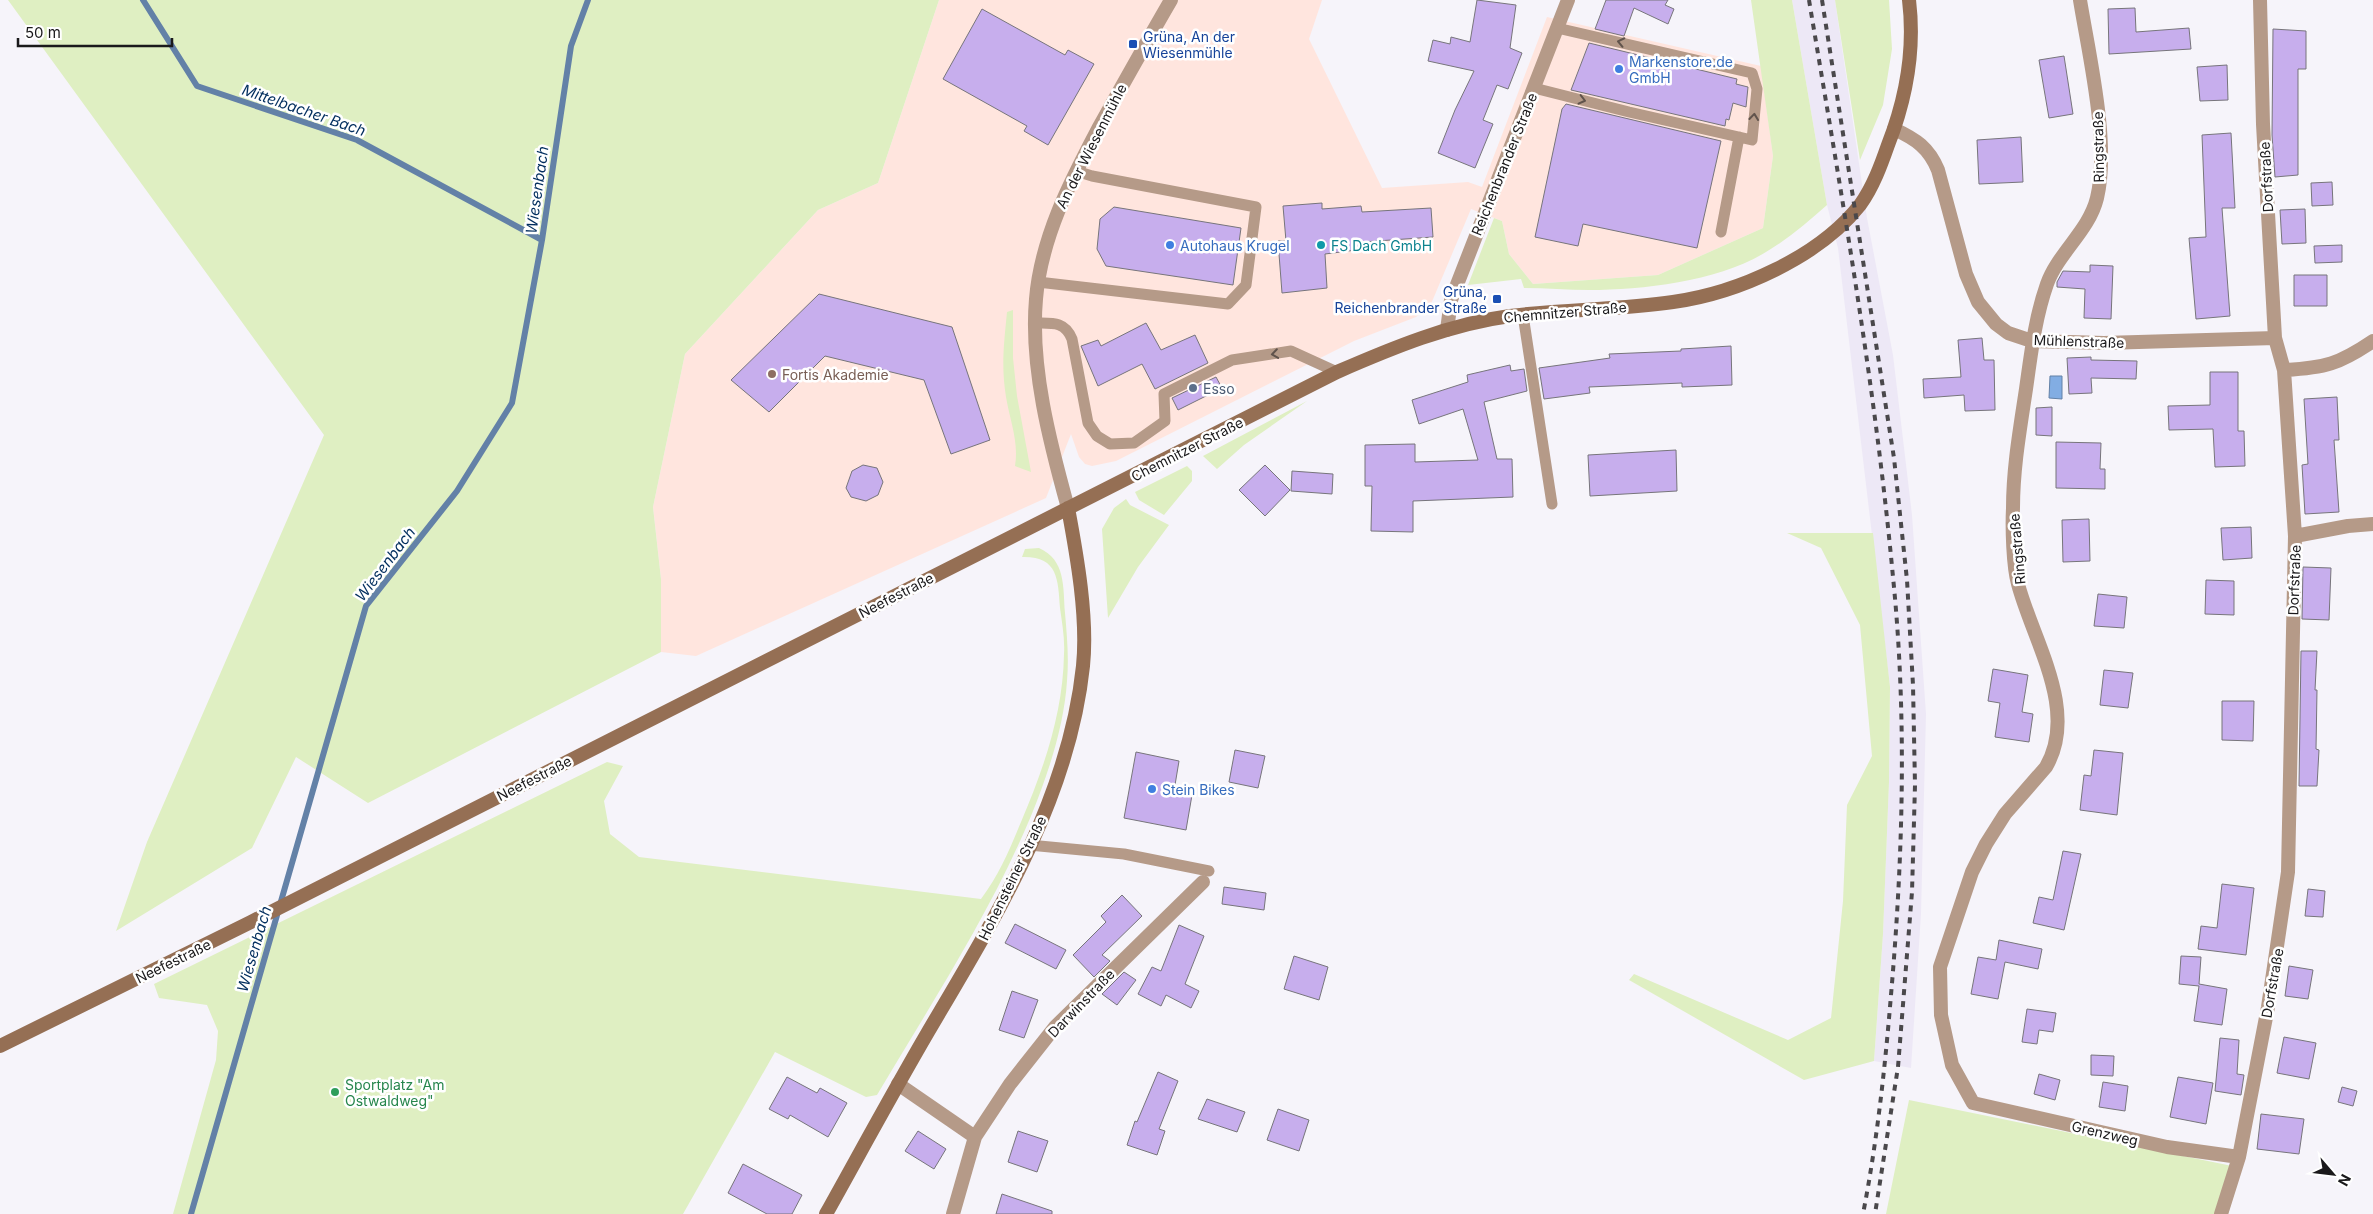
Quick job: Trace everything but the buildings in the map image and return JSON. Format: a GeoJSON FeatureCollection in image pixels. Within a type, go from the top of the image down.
{"type":"FeatureCollection","features":[{"type":"Feature","properties":{"kind":"main road","name":"Chemnitzer Straße"},"geometry":{"type":"LineString","coordinates":[[1068,508],[1337,372],[1386,351],[1448,330],[1523,315],[1674,302],[1711,294],[1751,281],[1802,253],[1829,235],[1860,204],[1882,163],[1894,130],[1908,76],[1910,0]]}},
{"type":"Feature","properties":{"kind":"main road","name":"Hohensteiner Straße"},"geometry":{"type":"LineString","coordinates":[[826,1214],[898,1084],[996,916],[1048,806],[1064,758],[1077,708],[1083,663],[1081,597],[1076,550],[1068,508]]}},
{"type":"Feature","properties":{"kind":"main road","name":"Neefestraße"},"geometry":{"type":"LineString","coordinates":[[0,1046],[303,896],[1068,508]]}},
{"type":"Feature","properties":{"kind":"street","name":"An der Wiesenmühle"},"geometry":{"type":"LineString","coordinates":[[1068,508],[1053,454],[1037,361],[1035,323],[1038,282],[1045,252],[1060,206],[1076,171],[1171,0]]}},
{"type":"Feature","properties":{"kind":"street","name":"Reichenbrander Straße"},"geometry":{"type":"LineString","coordinates":[[1448,330],[1451,300],[1568,0]]}},
{"type":"Feature","properties":{"kind":"street","name":"Ringstraße"},"geometry":{"type":"LineString","coordinates":[[1973,1103],[1952,1065],[1940,1015],[1940,967],[1972,872],[1986,844],[2005,814],[2046,767],[2051,758],[2057,734],[2058,710],[2056,697],[2017,582],[2014,528],[2015,463],[2032,341],[2047,283],[2090,215],[2097,200],[2100,184],[2099,124],[2080,0]]}},
{"type":"Feature","properties":{"kind":"street","name":"Dorfstraße"},"geometry":{"type":"LineString","coordinates":[[2221,1214],[2239,1157],[2268,1007],[2288,872],[2295,536],[2284,370],[2274,338],[2263,124],[2260,0]]}},
{"type":"Feature","properties":{"kind":"street","name":"Mühlenstraße"},"geometry":{"type":"LineString","coordinates":[[1894,130],[1922,144],[1932,155],[1938,170],[1966,274],[1978,302],[1996,324],[2008,333],[2032,341],[2104,343],[2274,338]]}},
{"type":"Feature","properties":{"kind":"street"},"geometry":{"type":"LineString","coordinates":[[2284,370],[2332,365],[2373,341]]}},
{"type":"Feature","properties":{"kind":"street"},"geometry":{"type":"LineString","coordinates":[[2295,536],[2348,526],[2373,524]]}},
{"type":"Feature","properties":{"kind":"street","name":"Darwinstraße"},"geometry":{"type":"LineString","coordinates":[[953,1214],[975,1137],[1010,1084],[1055,1027],[1206,877]]}},
{"type":"Feature","properties":{"kind":"street"},"geometry":{"type":"LineString","coordinates":[[898,1084],[975,1137]]}},
{"type":"Feature","properties":{"kind":"street","name":"Grenzweg"},"geometry":{"type":"LineString","coordinates":[[1973,1103],[2167,1147],[2239,1157]]}},
{"type":"Feature","properties":{"kind":"lane"},"geometry":{"type":"LineString","coordinates":[[1534,88],[1752,140],[1757,89],[1752,72],[1557,28]]}},
{"type":"Feature","properties":{"kind":"lane"},"geometry":{"type":"LineString","coordinates":[[1721,232],[1739,137]]}},
{"type":"Feature","properties":{"kind":"lane"},"geometry":{"type":"LineString","coordinates":[[1038,282],[1228,304],[1246,285],[1256,207],[1092,176],[1076,171]]}},
{"type":"Feature","properties":{"kind":"lane"},"geometry":{"type":"LineString","coordinates":[[1523,315],[1552,504]]}},
{"type":"Feature","properties":{"kind":"lane"},"geometry":{"type":"LineString","coordinates":[[1035,323],[1059,323],[1068,330],[1072,339],[1088,423],[1097,436],[1110,444],[1134,442],[1165,421],[1164,394],[1232,360],[1291,351],[1337,372]]}},
{"type":"Feature","properties":{"kind":"lane"},"geometry":{"type":"LineString","coordinates":[[1029,844],[1124,854],[1206,877]]}},
{"type":"Feature","properties":{"kind":"shaded area"},"geometry":{"type":"Polygon","coordinates":[[[939,0],[1322,0],[1309,39],[1382,188],[1468,182],[1482,187],[1547,17],[1761,66],[1773,156],[1763,228],[1658,275],[1533,284],[1509,254],[1502,221],[1471,209],[1431,304],[1416,317],[1354,341],[1116,461],[1092,466],[1085,464],[1079,457],[1071,434],[1046,498],[696,656],[661,652],[661,579],[653,507],[685,354],[818,210],[878,183],[939,0]]]}},
{"type":"Feature","properties":{"kind":"shaded area"},"geometry":{"type":"Polygon","coordinates":[[[1792,0],[1835,0],[1867,218],[1893,355],[1912,515],[1926,714],[1921,914],[1911,1068],[1874,1061],[1883,934],[1889,782],[1890,687],[1838,248],[1827,205],[1792,0]]]}},
{"type":"Feature","properties":{"kind":"green space"},"geometry":{"type":"Polygon","coordinates":[[[8,0],[939,0],[878,183],[818,210],[685,354],[653,507],[661,579],[661,652],[368,803],[296,757],[252,848],[116,931],[147,842],[324,435],[8,0]]]}},
{"type":"Feature","properties":{"kind":"green space"},"geometry":{"type":"Polygon","coordinates":[[[1751,0],[1792,0],[1827,205],[1798,230],[1766,252],[1747,262],[1704,277],[1657,286],[1610,290],[1524,288],[1521,279],[1468,285],[1494,218],[1502,221],[1509,254],[1533,284],[1658,275],[1763,228],[1773,156],[1751,0]]]}},
{"type":"Feature","properties":{"kind":"green space"},"geometry":{"type":"Polygon","coordinates":[[[1835,0],[1889,0],[1892,49],[1883,105],[1860,160],[1835,0]]]}},
{"type":"Feature","properties":{"kind":"green space"},"geometry":{"type":"Polygon","coordinates":[[[1013,310],[1013,358],[1017,396],[1031,472],[1015,466],[1015,440],[1004,386],[1007,312],[1013,310]]]}},
{"type":"Feature","properties":{"kind":"green space"},"geometry":{"type":"Polygon","coordinates":[[[1307,401],[1244,445],[1217,469],[1203,456],[1307,401]]]}},
{"type":"Feature","properties":{"kind":"green space"},"geometry":{"type":"Polygon","coordinates":[[[1187,466],[1192,471],[1192,481],[1164,515],[1139,500],[1135,492],[1187,466]]]}},
{"type":"Feature","properties":{"kind":"green space"},"geometry":{"type":"Polygon","coordinates":[[[1126,499],[1130,505],[1169,525],[1138,567],[1108,618],[1102,529],[1114,508],[1126,499]]]}},
{"type":"Feature","properties":{"kind":"green space"},"geometry":{"type":"Polygon","coordinates":[[[1787,533],[1873,533],[1890,687],[1889,782],[1883,934],[1874,1061],[1804,1080],[1629,980],[1634,974],[1788,1040],[1831,1018],[1843,901],[1847,805],[1872,756],[1860,625],[1821,548],[1787,533]]]}},
{"type":"Feature","properties":{"kind":"green space"},"geometry":{"type":"Polygon","coordinates":[[[1039,548],[1048,553],[1059,567],[1063,584],[1068,647],[1068,672],[1063,716],[1054,750],[1031,816],[997,888],[959,958],[877,1095],[866,1097],[775,1052],[683,1214],[173,1214],[216,1060],[218,1031],[207,1005],[159,998],[154,984],[607,762],[623,766],[604,801],[610,834],[639,857],[981,899],[1004,862],[1029,802],[1051,740],[1060,698],[1064,643],[1057,579],[1054,571],[1043,560],[1022,557],[1025,549],[1039,548]]]}},
{"type":"Feature","properties":{"kind":"green space"},"geometry":{"type":"Polygon","coordinates":[[[1909,1100],[2242,1168],[2228,1214],[1886,1214],[1909,1100]]]}},
{"type":"Feature","properties":{"kind":"water"},"geometry":{"type":"Polygon","coordinates":[[[2050,376],[2062,376],[2062,399],[2049,398],[2050,376]]]}},
{"type":"Feature","properties":{"kind":"waterway","name":"Mittelbacher Bach"},"geometry":{"type":"LineString","coordinates":[[143,0],[197,86],[357,140],[542,240]]}},
{"type":"Feature","properties":{"kind":"waterway","name":"Wiesenbach"},"geometry":{"type":"LineString","coordinates":[[191,1214],[366,606],[457,491],[512,403],[542,240],[571,46],[588,0]]}},
{"type":"Feature","properties":{"kind":"railway"},"geometry":{"type":"LineString","coordinates":[[1809,0],[1856,288],[1877,432],[1893,577],[1900,681],[1902,786],[1895,943],[1880,1105],[1863,1214]]}},
{"type":"Feature","properties":{"kind":"railway"},"geometry":{"type":"LineString","coordinates":[[1822,0],[1894,458],[1907,580],[1913,685],[1915,785],[1912,892],[1898,1067],[1875,1214]]}},
{"type":"Feature","properties":{"kind":"place","name":"Grüna, An der Wiesenmühle"},"geometry":{"type":"Point","coordinates":[1133,44]}},
{"type":"Feature","properties":{"kind":"place","name":"Markenstore.de GmbH"},"geometry":{"type":"Point","coordinates":[1619,69]}},
{"type":"Feature","properties":{"kind":"place","name":"Autohaus Krugel"},"geometry":{"type":"Point","coordinates":[1170,245]}},
{"type":"Feature","properties":{"kind":"place","name":"FS Dach GmbH"},"geometry":{"type":"Point","coordinates":[1321,245]}},
{"type":"Feature","properties":{"kind":"place","name":"Grüna, Reichenbrander Straße"},"geometry":{"type":"Point","coordinates":[1497,299]}},
{"type":"Feature","properties":{"kind":"place","name":"Fortis Akademie"},"geometry":{"type":"Point","coordinates":[772,374]}},
{"type":"Feature","properties":{"kind":"place","name":"Esso"},"geometry":{"type":"Point","coordinates":[1193,388]}},
{"type":"Feature","properties":{"kind":"place","name":"Stein Bikes"},"geometry":{"type":"Point","coordinates":[1152,789]}},
{"type":"Feature","properties":{"kind":"place","name":"Sportplatz \"Am Ostwaldweg\""},"geometry":{"type":"Point","coordinates":[335,1092]}}]}
